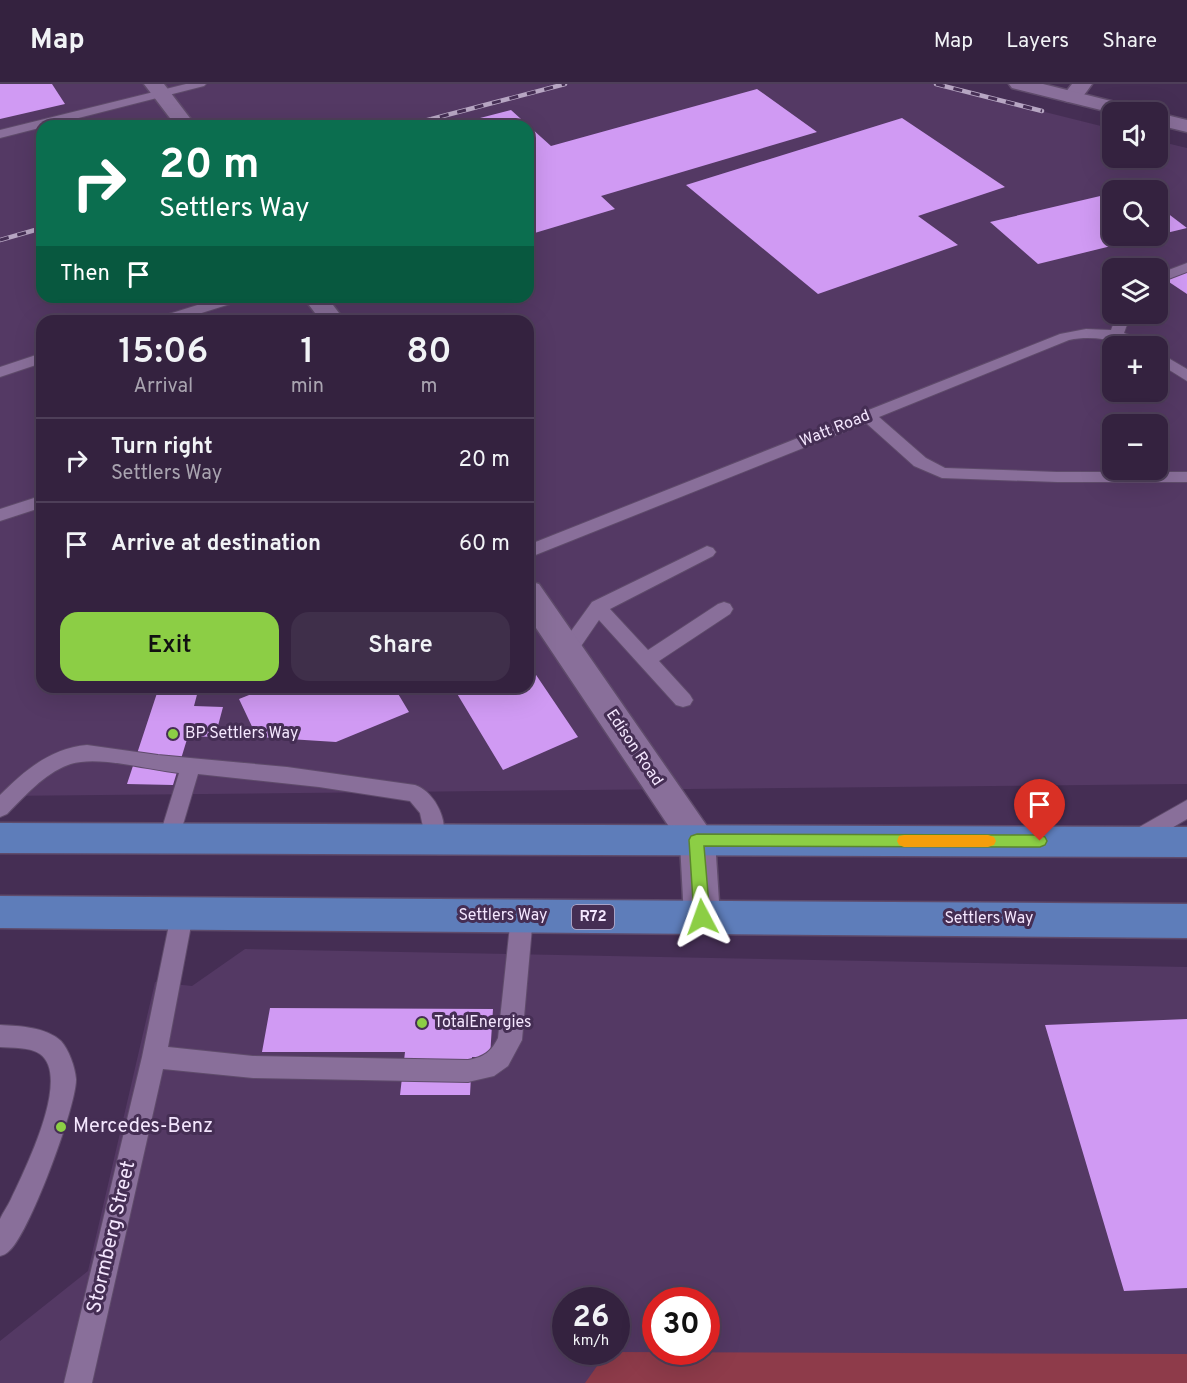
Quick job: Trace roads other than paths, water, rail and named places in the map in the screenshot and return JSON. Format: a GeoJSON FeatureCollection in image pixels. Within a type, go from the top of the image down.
{"type":"FeatureCollection","features":[{"type":"Feature","properties":{"kind":"main road"},"geometry":{"type":"LineString","coordinates":[[0,838],[1187,842]]}},
{"type":"Feature","properties":{"kind":"main road","name":"Settlers Way"},"geometry":{"type":"LineString","coordinates":[[0,912],[1187,921]]}},
{"type":"Feature","properties":{"kind":"street"},"geometry":{"type":"LineString","coordinates":[[1019,84],[1077,91],[1106,102]]}},
{"type":"Feature","properties":{"kind":"street"},"geometry":{"type":"LineString","coordinates":[[158,89],[181,120]]}},
{"type":"Feature","properties":{"kind":"street"},"geometry":{"type":"LineString","coordinates":[[1168,121],[1187,126]]}},
{"type":"Feature","properties":{"kind":"street","name":"Edison Road"},"geometry":{"type":"LineString","coordinates":[[534,601],[697,840]]}},
{"type":"Feature","properties":{"kind":"street"},"geometry":{"type":"LineString","coordinates":[[697,840],[702,917]]}},
{"type":"Feature","properties":{"kind":"lane"},"geometry":{"type":"LineString","coordinates":[[49,120],[158,89],[200,84]]}},
{"type":"Feature","properties":{"kind":"lane"},"geometry":{"type":"LineString","coordinates":[[0,134],[36,124]]}},
{"type":"Feature","properties":{"kind":"lane"},"geometry":{"type":"LineString","coordinates":[[1168,275],[1187,267]]}},
{"type":"Feature","properties":{"kind":"lane"},"geometry":{"type":"LineString","coordinates":[[180,315],[219,303]]}},
{"type":"Feature","properties":{"kind":"lane"},"geometry":{"type":"LineString","coordinates":[[1116,335],[1120,324]]}},
{"type":"Feature","properties":{"kind":"lane","name":"Watt Road"},"geometry":{"type":"LineString","coordinates":[[534,550],[1065,337],[1094,331],[1116,335]]}},
{"type":"Feature","properties":{"kind":"lane"},"geometry":{"type":"LineString","coordinates":[[0,372],[36,360]]}},
{"type":"Feature","properties":{"kind":"lane"},"geometry":{"type":"LineString","coordinates":[[1168,363],[1187,376]]}},
{"type":"Feature","properties":{"kind":"lane"},"geometry":{"type":"LineString","coordinates":[[868,416],[920,462],[942,473],[1057,477],[1187,477]]}},
{"type":"Feature","properties":{"kind":"lane"},"geometry":{"type":"LineString","coordinates":[[0,516],[34,504]]}},
{"type":"Feature","properties":{"kind":"lane"},"geometry":{"type":"LineString","coordinates":[[568,650],[598,607],[707,552]]}},
{"type":"Feature","properties":{"kind":"lane"},"geometry":{"type":"LineString","coordinates":[[598,607],[683,700]]}},
{"type":"Feature","properties":{"kind":"lane"},"geometry":{"type":"LineString","coordinates":[[647,660],[724,609]]}},
{"type":"Feature","properties":{"kind":"lane"},"geometry":{"type":"LineString","coordinates":[[0,808],[50,764],[75,754],[94,753],[142,761],[415,793],[425,799],[431,812],[434,839]]}},
{"type":"Feature","properties":{"kind":"lane"},"geometry":{"type":"LineString","coordinates":[[169,838],[191,765]]}},
{"type":"Feature","properties":{"kind":"lane"},"geometry":{"type":"LineString","coordinates":[[1132,841],[1187,809]]}},
{"type":"Feature","properties":{"kind":"lane","name":"Stormberg Street"},"geometry":{"type":"LineString","coordinates":[[78,1382],[154,1058],[182,915]]}},
{"type":"Feature","properties":{"kind":"lane"},"geometry":{"type":"LineString","coordinates":[[154,1058],[253,1067],[468,1071],[486,1068],[500,1058],[510,1040],[522,916]]}},
{"type":"Feature","properties":{"kind":"lane"},"geometry":{"type":"LineString","coordinates":[[0,1036],[36,1040],[52,1049],[60,1061],[65,1082],[55,1119],[25,1201],[0,1243]]}},
{"type":"Feature","properties":{"kind":"railway"},"geometry":{"type":"LineString","coordinates":[[428,120],[565,84]]}},
{"type":"Feature","properties":{"kind":"railway"},"geometry":{"type":"LineString","coordinates":[[936,84],[1042,111]]}},
{"type":"Feature","properties":{"kind":"railway"},"geometry":{"type":"LineString","coordinates":[[0,240],[36,230]]}},
{"type":"Feature","properties":{"kind":"place","name":"BP Settlers Way"},"geometry":{"type":"Point","coordinates":[173,734]}},
{"type":"Feature","properties":{"kind":"place","name":"TotalEnergies"},"geometry":{"type":"Point","coordinates":[422,1023]}},
{"type":"Feature","properties":{"kind":"place","name":"Mercedes-Benz"},"geometry":{"type":"Point","coordinates":[61,1127]}}]}
